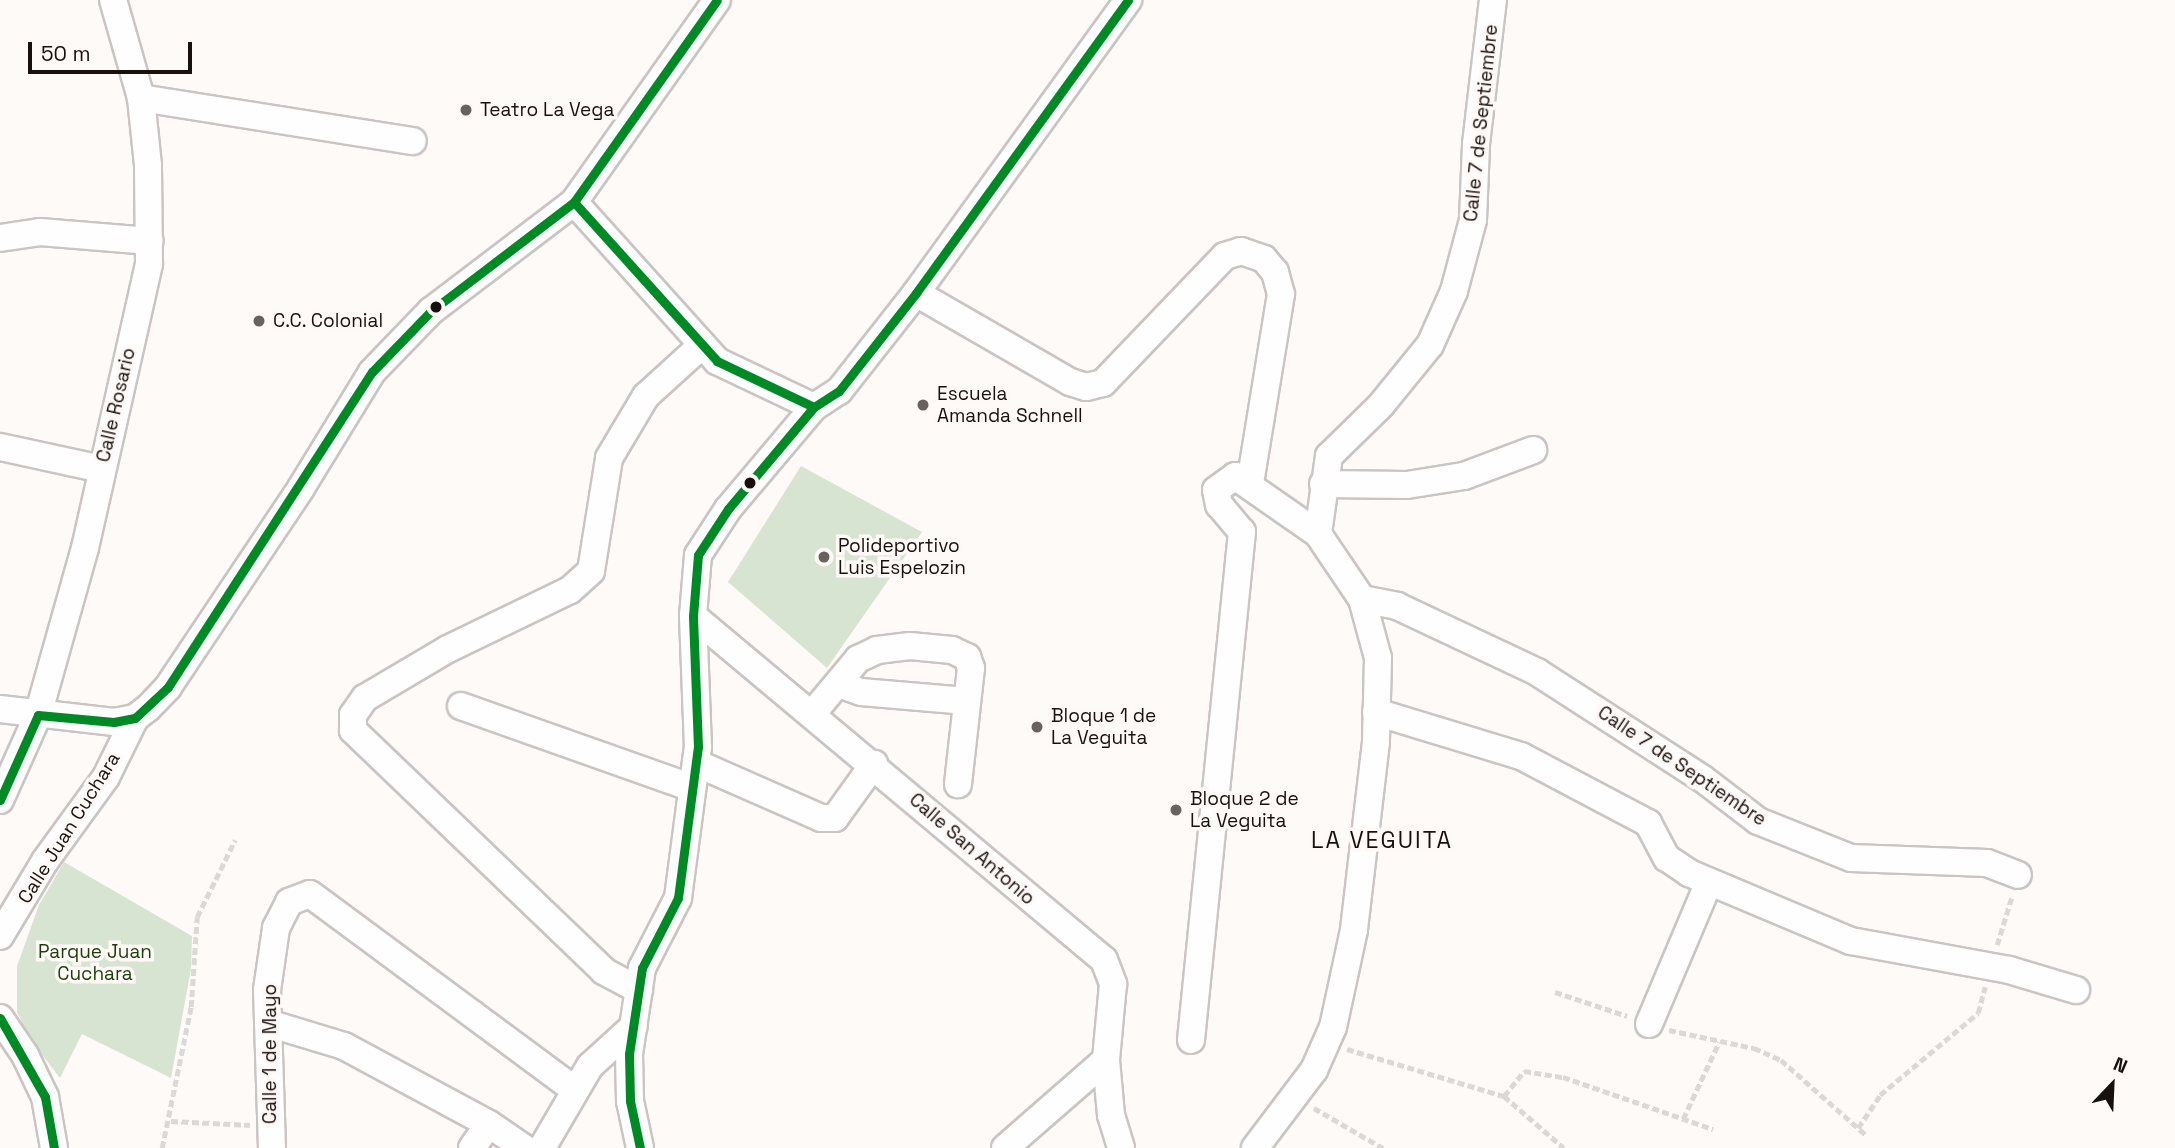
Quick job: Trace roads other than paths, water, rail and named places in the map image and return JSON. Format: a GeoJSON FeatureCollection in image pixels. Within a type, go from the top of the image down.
{"type":"FeatureCollection","features":[{"type":"Feature","properties":{"kind":"street","name":"Calle Rosario"},"geometry":{"type":"LineString","coordinates":[[0,800],[38,715],[102,469],[149,263],[141,98],[113,0]]}},
{"type":"Feature","properties":{"kind":"street"},"geometry":{"type":"LineString","coordinates":[[0,709],[114,722],[135,718],[168,687],[301,488],[372,372],[431,311],[574,202],[717,0]]}},
{"type":"Feature","properties":{"kind":"street"},"geometry":{"type":"LineString","coordinates":[[640,1148],[630,1101],[629,1054],[642,968],[678,898],[694,775],[693,616],[698,555],[728,509],[814,407],[839,391],[916,293],[1128,0]]}},
{"type":"Feature","properties":{"kind":"street","name":"Calle 7 de Septiembre"},"geometry":{"type":"LineString","coordinates":[[1318,534],[1329,456],[1381,405],[1430,345],[1454,291],[1473,220],[1476,144],[1493,0]]}},
{"type":"Feature","properties":{"kind":"street"},"geometry":{"type":"LineString","coordinates":[[141,98],[413,141]]}},
{"type":"Feature","properties":{"kind":"street"},"geometry":{"type":"LineString","coordinates":[[574,202],[717,361],[814,407]]}},
{"type":"Feature","properties":{"kind":"street"},"geometry":{"type":"LineString","coordinates":[[1,240],[40,232],[150,241]]}},
{"type":"Feature","properties":{"kind":"street"},"geometry":{"type":"LineString","coordinates":[[916,293],[1070,382],[1086,387],[1103,383],[1225,256],[1241,251],[1264,259],[1275,272],[1281,294],[1250,484]]}},
{"type":"Feature","properties":{"kind":"street"},"geometry":{"type":"LineString","coordinates":[[639,990],[604,971],[353,730],[354,715],[365,698],[448,649],[570,590],[591,571],[609,458],[646,397],[702,345]]}},
{"type":"Feature","properties":{"kind":"street"},"geometry":{"type":"LineString","coordinates":[[0,447],[102,469]]}},
{"type":"Feature","properties":{"kind":"street"},"geometry":{"type":"LineString","coordinates":[[1323,484],[1408,485],[1464,476],[1533,450]]}},
{"type":"Feature","properties":{"kind":"street"},"geometry":{"type":"LineString","coordinates":[[1191,1040],[1242,532],[1219,505],[1216,490],[1235,476],[1318,534],[1362,599],[1378,658],[1376,712],[1354,930],[1326,1042],[1295,1097],[1255,1148]]}},
{"type":"Feature","properties":{"kind":"street","name":"Calle 7 de Septiembre"},"geometry":{"type":"LineString","coordinates":[[1362,599],[1397,607],[1536,672],[1703,779],[1758,821],[1851,858],[1987,863],[2018,875]]}},
{"type":"Feature","properties":{"kind":"street","name":"Calle San Antonio"},"geometry":{"type":"LineString","coordinates":[[693,616],[874,764],[1104,960],[1113,984],[1106,1060],[1111,1115],[1121,1148]]}},
{"type":"Feature","properties":{"kind":"street"},"geometry":{"type":"LineString","coordinates":[[812,714],[858,659],[877,650],[910,646],[952,650],[967,657],[971,668],[958,784]]}},
{"type":"Feature","properties":{"kind":"street"},"geometry":{"type":"LineString","coordinates":[[839,684],[861,692],[967,701]]}},
{"type":"Feature","properties":{"kind":"street"},"geometry":{"type":"LineString","coordinates":[[461,706],[694,775],[821,818],[835,818],[874,764]]}},
{"type":"Feature","properties":{"kind":"street"},"geometry":{"type":"LineString","coordinates":[[1376,712],[1521,756],[1648,823],[1667,858],[1709,882],[1851,941],[1990,967],[2076,990]]}},
{"type":"Feature","properties":{"kind":"street","name":"Calle Juan Cuchara"},"geometry":{"type":"LineString","coordinates":[[0,936],[45,861],[106,777],[135,718]]}},
{"type":"Feature","properties":{"kind":"street"},"geometry":{"type":"LineString","coordinates":[[1649,1024],[1709,882]]}},
{"type":"Feature","properties":{"kind":"street","name":"Calle 1 de Mayo"},"geometry":{"type":"LineString","coordinates":[[271,1137],[267,990],[276,928],[289,902],[310,894],[575,1090]]}},
{"type":"Feature","properties":{"kind":"street"},"geometry":{"type":"LineString","coordinates":[[0,1018],[25,1055],[45,1097],[54,1148]]}},
{"type":"Feature","properties":{"kind":"street"},"geometry":{"type":"LineString","coordinates":[[268,1023],[344,1046],[489,1124],[524,1148]]}},
{"type":"Feature","properties":{"kind":"street"},"geometry":{"type":"LineString","coordinates":[[541,1148],[590,1066],[634,1026]]}},
{"type":"Feature","properties":{"kind":"street"},"geometry":{"type":"LineString","coordinates":[[1005,1148],[1106,1060]]}},
{"type":"Feature","properties":{"kind":"street"},"geometry":{"type":"LineString","coordinates":[[472,1148],[489,1124]]}},
{"type":"Feature","properties":{"kind":"place","name":"Teatro La Vega"},"geometry":{"type":"Point","coordinates":[466,110]}},
{"type":"Feature","properties":{"kind":"place","name":"C.C. Colonial"},"geometry":{"type":"Point","coordinates":[259,321]}},
{"type":"Feature","properties":{"kind":"place","name":"Escuela Amanda Schnell"},"geometry":{"type":"Point","coordinates":[923,405]}},
{"type":"Feature","properties":{"kind":"place","name":"Polideportivo Luis Espelozin"},"geometry":{"type":"Point","coordinates":[824,557]}},
{"type":"Feature","properties":{"kind":"place","name":"Bloque 1 de La Veguita"},"geometry":{"type":"Point","coordinates":[1037,727]}},
{"type":"Feature","properties":{"kind":"place","name":"Bloque 2 de La Veguita"},"geometry":{"type":"Point","coordinates":[1176,810]}},
{"type":"Feature","properties":{"kind":"district","name":"LA VEGUITA"},"geometry":{"type":"Point","coordinates":[1382,840]}},
{"type":"Feature","properties":{"kind":"park label","name":"Parque Juan Cuchara"},"geometry":{"type":"Point","coordinates":[95,963]}}]}
